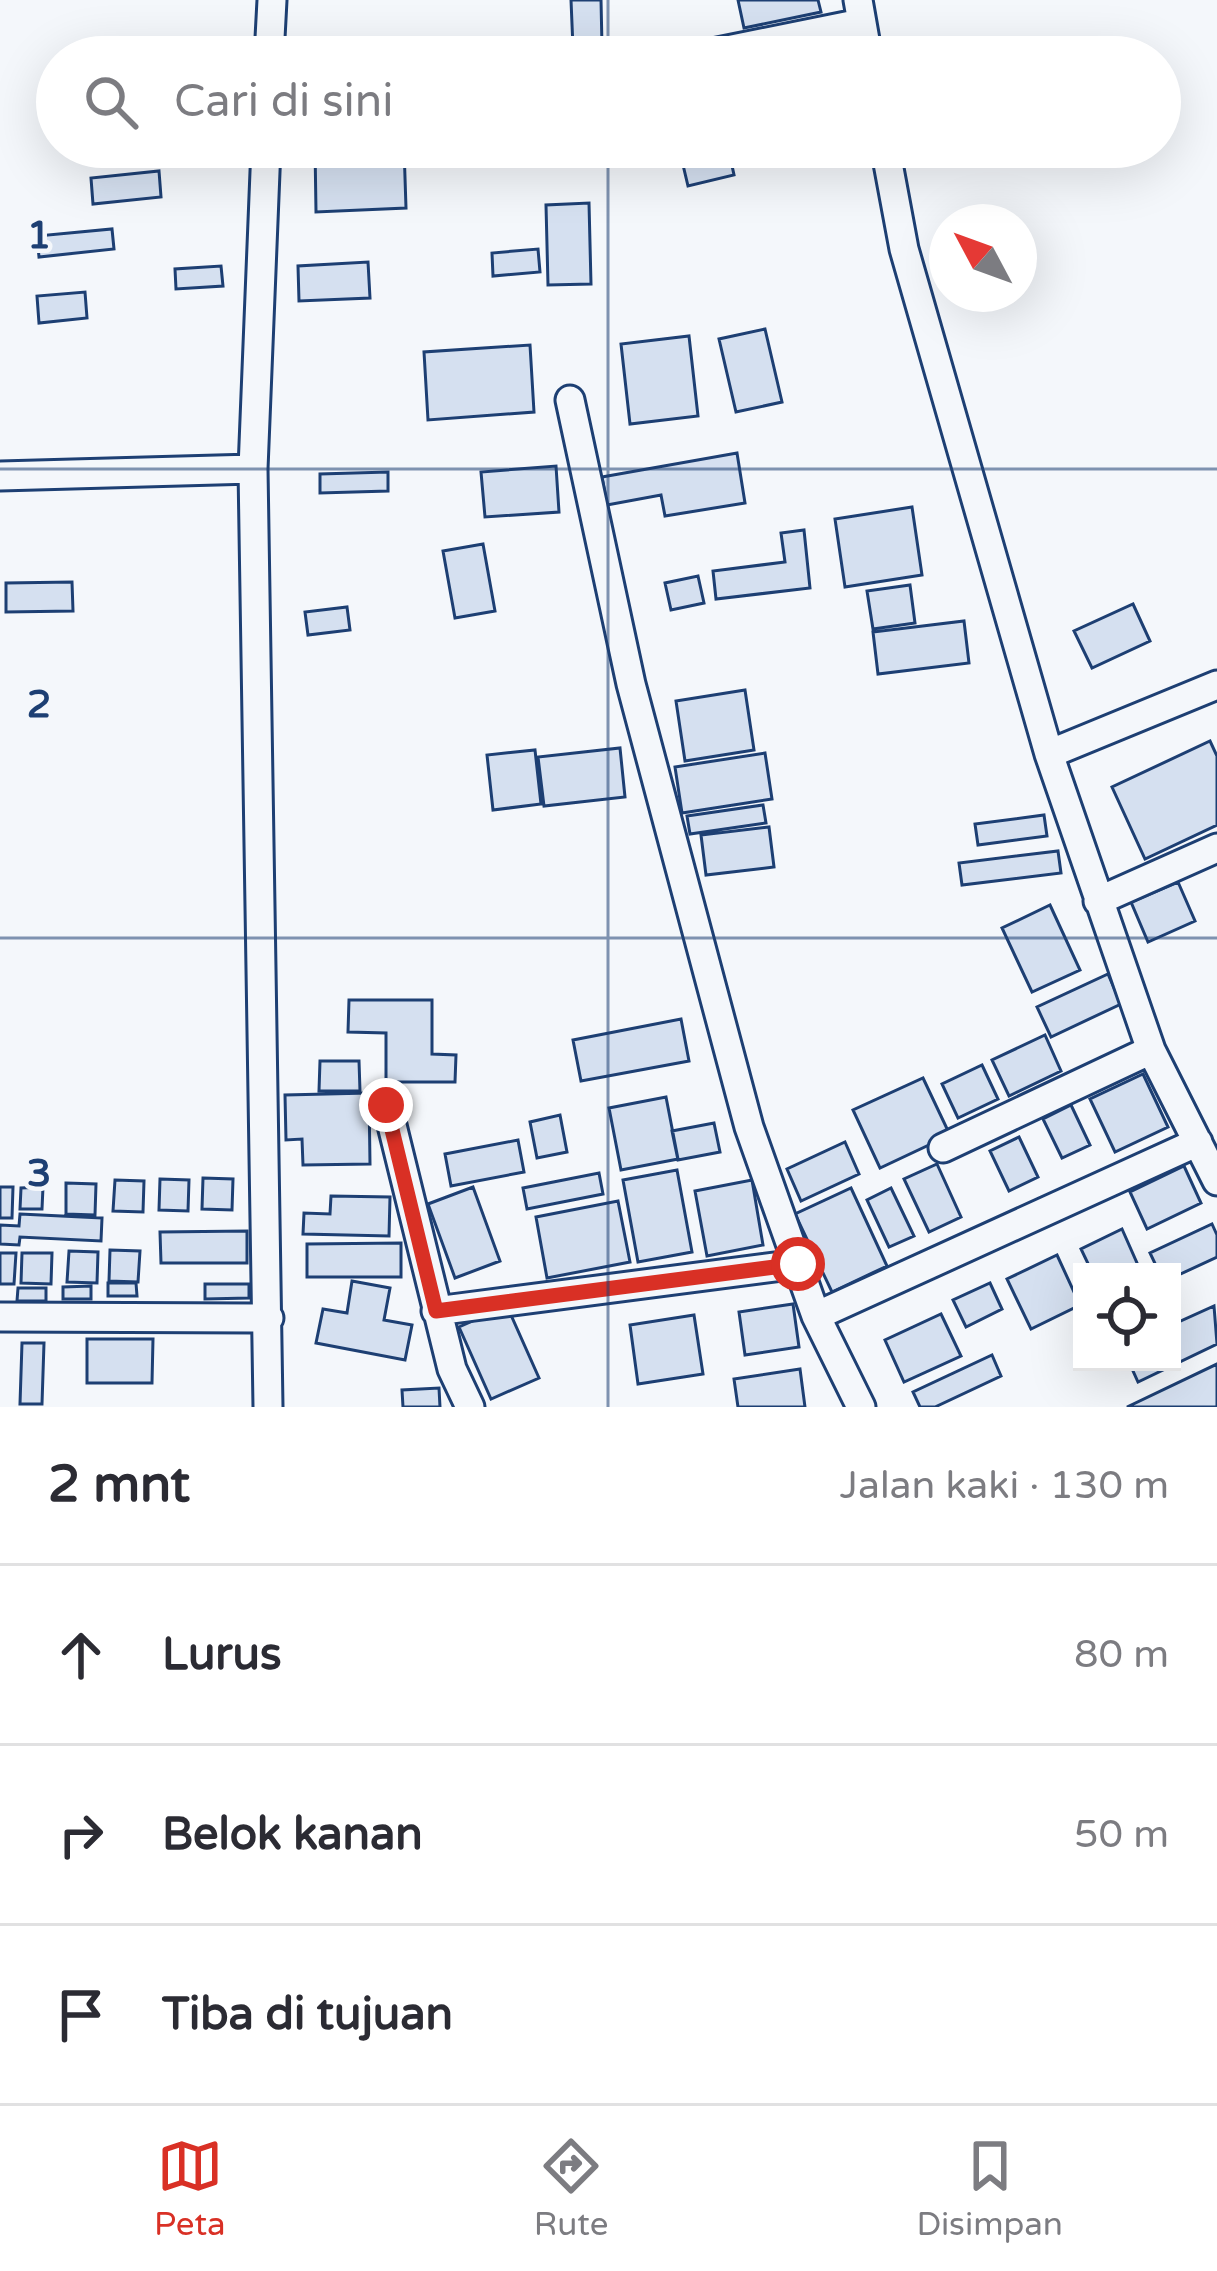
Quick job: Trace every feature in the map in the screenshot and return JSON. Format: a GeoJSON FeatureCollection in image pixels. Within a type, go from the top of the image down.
{"type":"FeatureCollection","features":[{"type":"Feature","properties":{"kind":"street"},"geometry":{"type":"LineString","coordinates":[[270,36],[272,0]]}},
{"type":"Feature","properties":{"kind":"street"},"geometry":{"type":"LineString","coordinates":[[769,36],[860,11]]}},
{"type":"Feature","properties":{"kind":"street"},"geometry":{"type":"LineString","coordinates":[[265,168],[253,469],[268,1407]]}},
{"type":"Feature","properties":{"kind":"street"},"geometry":{"type":"LineString","coordinates":[[888,168],[904,249],[1049,754],[1151,1050],[1217,1181]]}},
{"type":"Feature","properties":{"kind":"street"},"geometry":{"type":"LineString","coordinates":[[570,400],[637,706],[748,1127],[816,1316],[861,1407]]}},
{"type":"Feature","properties":{"kind":"street"},"geometry":{"type":"LineString","coordinates":[[0,476],[253,469]]}},
{"type":"Feature","properties":{"kind":"street"},"geometry":{"type":"LineString","coordinates":[[1049,754],[1217,686]]}},
{"type":"Feature","properties":{"kind":"street"},"geometry":{"type":"LineString","coordinates":[[1097,901],[1217,848]]}},
{"type":"Feature","properties":{"kind":"street"},"geometry":{"type":"LineString","coordinates":[[943,1148],[1151,1050]]}},
{"type":"Feature","properties":{"kind":"street"},"geometry":{"type":"LineString","coordinates":[[386,1105],[452,1370],[470,1407]]}},
{"type":"Feature","properties":{"kind":"street"},"geometry":{"type":"LineString","coordinates":[[816,1316],[1198,1142]]}},
{"type":"Feature","properties":{"kind":"street"},"geometry":{"type":"LineString","coordinates":[[436,1311],[798,1264]]}},
{"type":"Feature","properties":{"kind":"street"},"geometry":{"type":"LineString","coordinates":[[0,1317],[268,1318]]}},
{"type":"Feature","properties":{"kind":"building"},"geometry":{"type":"Polygon","coordinates":[[[571,0],[601,0],[602,36],[572,36],[571,0]]]}},
{"type":"Feature","properties":{"kind":"building"},"geometry":{"type":"Polygon","coordinates":[[[738,0],[818,0],[821,12],[744,28],[738,0]]]}},
{"type":"Feature","properties":{"kind":"building"},"geometry":{"type":"Polygon","coordinates":[[[315,168],[405,168],[406,208],[316,212],[315,168]]]}},
{"type":"Feature","properties":{"kind":"building"},"geometry":{"type":"Polygon","coordinates":[[[684,168],[732,168],[734,175],[688,186],[684,168]]]}},
{"type":"Feature","properties":{"kind":"building"},"geometry":{"type":"Polygon","coordinates":[[[159,171],[161,197],[93,204],[91,178],[159,171]]]}},
{"type":"Feature","properties":{"kind":"building"},"geometry":{"type":"Polygon","coordinates":[[[589,203],[591,284],[548,285],[546,205],[589,203]]]}},
{"type":"Feature","properties":{"kind":"building"},"geometry":{"type":"Polygon","coordinates":[[[112,229],[114,249],[39,257],[37,236],[112,229]]]}},
{"type":"Feature","properties":{"kind":"building"},"geometry":{"type":"Polygon","coordinates":[[[538,249],[540,272],[493,276],[492,253],[538,249]]]}},
{"type":"Feature","properties":{"kind":"building"},"geometry":{"type":"Polygon","coordinates":[[[368,262],[370,298],[299,301],[298,266],[368,262]]]}},
{"type":"Feature","properties":{"kind":"building"},"geometry":{"type":"Polygon","coordinates":[[[221,266],[223,286],[176,289],[175,269],[221,266]]]}},
{"type":"Feature","properties":{"kind":"building"},"geometry":{"type":"Polygon","coordinates":[[[85,292],[87,318],[39,323],[37,296],[85,292]]]}},
{"type":"Feature","properties":{"kind":"building"},"geometry":{"type":"Polygon","coordinates":[[[765,329],[782,402],[736,412],[719,339],[765,329]]]}},
{"type":"Feature","properties":{"kind":"building"},"geometry":{"type":"Polygon","coordinates":[[[689,336],[698,416],[630,424],[621,344],[689,336]]]}},
{"type":"Feature","properties":{"kind":"building"},"geometry":{"type":"Polygon","coordinates":[[[530,345],[534,412],[428,420],[424,352],[530,345]]]}},
{"type":"Feature","properties":{"kind":"building"},"geometry":{"type":"Polygon","coordinates":[[[737,453],[745,503],[665,516],[661,495],[607,505],[602,477],[737,453]]]}},
{"type":"Feature","properties":{"kind":"building"},"geometry":{"type":"Polygon","coordinates":[[[556,466],[559,512],[485,517],[481,472],[556,466]]]}},
{"type":"Feature","properties":{"kind":"building"},"geometry":{"type":"Polygon","coordinates":[[[388,472],[388,491],[320,493],[320,474],[388,472]]]}},
{"type":"Feature","properties":{"kind":"building"},"geometry":{"type":"Polygon","coordinates":[[[912,507],[922,575],[845,587],[835,519],[912,507]]]}},
{"type":"Feature","properties":{"kind":"building"},"geometry":{"type":"Polygon","coordinates":[[[804,530],[810,588],[716,599],[713,571],[785,562],[781,533],[804,530]]]}},
{"type":"Feature","properties":{"kind":"building"},"geometry":{"type":"Polygon","coordinates":[[[483,544],[495,611],[455,618],[443,551],[483,544]]]}},
{"type":"Feature","properties":{"kind":"building"},"geometry":{"type":"Polygon","coordinates":[[[698,576],[704,603],[671,610],[665,583],[698,576]]]}},
{"type":"Feature","properties":{"kind":"building"},"geometry":{"type":"Polygon","coordinates":[[[72,582],[73,611],[6,612],[6,583],[72,582]]]}},
{"type":"Feature","properties":{"kind":"building"},"geometry":{"type":"Polygon","coordinates":[[[910,585],[915,623],[873,629],[867,591],[910,585]]]}},
{"type":"Feature","properties":{"kind":"building"},"geometry":{"type":"Polygon","coordinates":[[[1133,604],[1150,641],[1092,668],[1074,631],[1133,604]]]}},
{"type":"Feature","properties":{"kind":"building"},"geometry":{"type":"Polygon","coordinates":[[[347,607],[350,630],[308,635],[305,612],[347,607]]]}},
{"type":"Feature","properties":{"kind":"building"},"geometry":{"type":"Polygon","coordinates":[[[964,621],[969,663],[878,674],[873,632],[964,621]]]}},
{"type":"Feature","properties":{"kind":"building"},"geometry":{"type":"Polygon","coordinates":[[[745,690],[754,750],[685,761],[676,701],[745,690]]]}},
{"type":"Feature","properties":{"kind":"building"},"geometry":{"type":"Polygon","coordinates":[[[1210,741],[1217,756],[1217,825],[1145,859],[1112,787],[1210,741]]]}},
{"type":"Feature","properties":{"kind":"building"},"geometry":{"type":"Polygon","coordinates":[[[620,748],[625,797],[544,806],[538,757],[620,748]]]}},
{"type":"Feature","properties":{"kind":"building"},"geometry":{"type":"Polygon","coordinates":[[[535,750],[541,804],[493,810],[487,755],[535,750]]]}},
{"type":"Feature","properties":{"kind":"building"},"geometry":{"type":"Polygon","coordinates":[[[765,753],[772,799],[682,813],[675,767],[765,753]]]}},
{"type":"Feature","properties":{"kind":"building"},"geometry":{"type":"Polygon","coordinates":[[[763,805],[766,823],[690,834],[687,816],[763,805]]]}},
{"type":"Feature","properties":{"kind":"building"},"geometry":{"type":"Polygon","coordinates":[[[1044,815],[1047,836],[978,845],[975,824],[1044,815]]]}},
{"type":"Feature","properties":{"kind":"building"},"geometry":{"type":"Polygon","coordinates":[[[769,827],[774,867],[706,875],[701,835],[769,827]]]}},
{"type":"Feature","properties":{"kind":"building"},"geometry":{"type":"Polygon","coordinates":[[[1058,851],[1061,873],[962,885],[959,863],[1058,851]]]}},
{"type":"Feature","properties":{"kind":"building"},"geometry":{"type":"Polygon","coordinates":[[[1178,882],[1195,921],[1148,942],[1131,902],[1178,882]]]}},
{"type":"Feature","properties":{"kind":"building"},"geometry":{"type":"Polygon","coordinates":[[[1050,905],[1080,970],[1032,992],[1002,928],[1050,905]]]}},
{"type":"Feature","properties":{"kind":"building"},"geometry":{"type":"Polygon","coordinates":[[[1108,974],[1121,1004],[1051,1037],[1037,1007],[1108,974]]]}},
{"type":"Feature","properties":{"kind":"building"},"geometry":{"type":"Polygon","coordinates":[[[349,1000],[432,1000],[432,1054],[456,1055],[455,1082],[386,1082],[386,1033],[348,1032],[349,1000]]]}},
{"type":"Feature","properties":{"kind":"building"},"geometry":{"type":"Polygon","coordinates":[[[681,1019],[689,1061],[581,1081],[573,1040],[681,1019]]]}},
{"type":"Feature","properties":{"kind":"building"},"geometry":{"type":"Polygon","coordinates":[[[1045,1035],[1061,1071],[1009,1096],[992,1060],[1045,1035]]]}},
{"type":"Feature","properties":{"kind":"building"},"geometry":{"type":"Polygon","coordinates":[[[320,1061],[359,1061],[360,1091],[319,1091],[320,1061]]]}},
{"type":"Feature","properties":{"kind":"building"},"geometry":{"type":"Polygon","coordinates":[[[982,1065],[998,1099],[958,1118],[942,1084],[982,1065]]]}},
{"type":"Feature","properties":{"kind":"building"},"geometry":{"type":"Polygon","coordinates":[[[1143,1074],[1168,1127],[1115,1152],[1090,1099],[1143,1074]]]}},
{"type":"Feature","properties":{"kind":"building"},"geometry":{"type":"Polygon","coordinates":[[[923,1078],[950,1135],[880,1168],[853,1110],[923,1078]]]}},
{"type":"Feature","properties":{"kind":"building"},"geometry":{"type":"Polygon","coordinates":[[[369,1093],[370,1164],[303,1165],[302,1139],[286,1140],[285,1095],[369,1093]]]}},
{"type":"Feature","properties":{"kind":"building"},"geometry":{"type":"Polygon","coordinates":[[[666,1097],[678,1159],[621,1170],[609,1108],[666,1097]]]}},
{"type":"Feature","properties":{"kind":"building"},"geometry":{"type":"Polygon","coordinates":[[[1071,1105],[1090,1145],[1062,1158],[1043,1119],[1071,1105]]]}},
{"type":"Feature","properties":{"kind":"building"},"geometry":{"type":"Polygon","coordinates":[[[560,1115],[567,1152],[537,1158],[530,1122],[560,1115]]]}},
{"type":"Feature","properties":{"kind":"building"},"geometry":{"type":"Polygon","coordinates":[[[714,1123],[720,1152],[678,1160],[672,1131],[714,1123]]]}},
{"type":"Feature","properties":{"kind":"building"},"geometry":{"type":"Polygon","coordinates":[[[1019,1137],[1038,1177],[1009,1191],[990,1151],[1019,1137]]]}},
{"type":"Feature","properties":{"kind":"building"},"geometry":{"type":"Polygon","coordinates":[[[518,1140],[524,1172],[451,1186],[445,1154],[518,1140]]]}},
{"type":"Feature","properties":{"kind":"building"},"geometry":{"type":"Polygon","coordinates":[[[845,1142],[859,1174],[801,1201],[787,1169],[845,1142]]]}},
{"type":"Feature","properties":{"kind":"building"},"geometry":{"type":"Polygon","coordinates":[[[937,1164],[961,1217],[929,1232],[904,1179],[937,1164]]]}},
{"type":"Feature","properties":{"kind":"building"},"geometry":{"type":"Polygon","coordinates":[[[1184,1166],[1201,1203],[1147,1229],[1130,1192],[1184,1166]]]}},
{"type":"Feature","properties":{"kind":"building"},"geometry":{"type":"Polygon","coordinates":[[[677,1170],[692,1252],[638,1262],[623,1180],[677,1170]]]}},
{"type":"Feature","properties":{"kind":"building"},"geometry":{"type":"Polygon","coordinates":[[[599,1173],[603,1194],[527,1209],[523,1188],[599,1173]]]}},
{"type":"Feature","properties":{"kind":"building"},"geometry":{"type":"Polygon","coordinates":[[[203,1178],[233,1179],[232,1210],[202,1209],[203,1178]]]}},
{"type":"Feature","properties":{"kind":"building"},"geometry":{"type":"Polygon","coordinates":[[[160,1179],[189,1180],[188,1211],[159,1210],[160,1179]]]}},
{"type":"Feature","properties":{"kind":"building"},"geometry":{"type":"Polygon","coordinates":[[[115,1180],[144,1181],[143,1212],[113,1211],[115,1180]]]}},
{"type":"Feature","properties":{"kind":"building"},"geometry":{"type":"Polygon","coordinates":[[[752,1180],[763,1245],[707,1256],[695,1191],[752,1180]]]}},
{"type":"Feature","properties":{"kind":"building"},"geometry":{"type":"Polygon","coordinates":[[[66,1183],[96,1184],[95,1215],[66,1214],[66,1183]]]}},
{"type":"Feature","properties":{"kind":"building"},"geometry":{"type":"Polygon","coordinates":[[[0,1187],[13,1187],[12,1218],[0,1218],[0,1187]]]}},
{"type":"Feature","properties":{"kind":"building"},"geometry":{"type":"Polygon","coordinates":[[[43,1187],[42,1209],[20,1209],[21,1188],[43,1187]]]}},
{"type":"Feature","properties":{"kind":"building"},"geometry":{"type":"Polygon","coordinates":[[[473,1187],[500,1261],[455,1278],[428,1204],[473,1187]]]}},
{"type":"Feature","properties":{"kind":"building"},"geometry":{"type":"Polygon","coordinates":[[[851,1188],[887,1266],[832,1292],[795,1214],[851,1188]]]}},
{"type":"Feature","properties":{"kind":"building"},"geometry":{"type":"Polygon","coordinates":[[[891,1188],[914,1236],[889,1247],[867,1200],[891,1188]]]}},
{"type":"Feature","properties":{"kind":"building"},"geometry":{"type":"Polygon","coordinates":[[[331,1196],[390,1197],[389,1236],[303,1234],[304,1213],[330,1214],[331,1196]]]}},
{"type":"Feature","properties":{"kind":"building"},"geometry":{"type":"Polygon","coordinates":[[[618,1201],[630,1262],[547,1278],[536,1217],[618,1201]]]}},
{"type":"Feature","properties":{"kind":"building"},"geometry":{"type":"Polygon","coordinates":[[[20,1214],[102,1218],[101,1241],[20,1237],[19,1245],[0,1244],[0,1225],[19,1226],[20,1214]]]}},
{"type":"Feature","properties":{"kind":"building"},"geometry":{"type":"Polygon","coordinates":[[[1212,1224],[1217,1235],[1217,1257],[1181,1274],[1181,1263],[1155,1263],[1150,1253],[1212,1224]]]}},
{"type":"Feature","properties":{"kind":"building"},"geometry":{"type":"Polygon","coordinates":[[[1122,1229],[1137,1263],[1088,1263],[1081,1249],[1122,1229]]]}},
{"type":"Feature","properties":{"kind":"building"},"geometry":{"type":"Polygon","coordinates":[[[247,1231],[247,1263],[161,1263],[160,1232],[247,1231]]]}},
{"type":"Feature","properties":{"kind":"building"},"geometry":{"type":"Polygon","coordinates":[[[401,1243],[401,1277],[307,1277],[307,1244],[401,1243]]]}},
{"type":"Feature","properties":{"kind":"building"},"geometry":{"type":"Polygon","coordinates":[[[110,1250],[140,1251],[138,1282],[109,1281],[110,1250]]]}},
{"type":"Feature","properties":{"kind":"building"},"geometry":{"type":"Polygon","coordinates":[[[69,1251],[98,1252],[97,1283],[67,1282],[69,1251]]]}},
{"type":"Feature","properties":{"kind":"building"},"geometry":{"type":"Polygon","coordinates":[[[0,1253],[16,1253],[14,1284],[0,1284],[0,1253]]]}},
{"type":"Feature","properties":{"kind":"building"},"geometry":{"type":"Polygon","coordinates":[[[22,1253],[52,1253],[51,1284],[21,1283],[22,1253]]]}},
{"type":"Feature","properties":{"kind":"building"},"geometry":{"type":"Polygon","coordinates":[[[1057,1255],[1073,1290],[1073,1308],[1031,1329],[1007,1279],[1057,1255]]]}},
{"type":"Feature","properties":{"kind":"building"},"geometry":{"type":"Polygon","coordinates":[[[352,1281],[390,1288],[384,1320],[412,1325],[405,1360],[316,1343],[323,1309],[347,1313],[352,1281]]]}},
{"type":"Feature","properties":{"kind":"building"},"geometry":{"type":"Polygon","coordinates":[[[108,1283],[136,1283],[137,1296],[108,1296],[108,1283]]]}},
{"type":"Feature","properties":{"kind":"building"},"geometry":{"type":"Polygon","coordinates":[[[990,1283],[1002,1309],[966,1327],[953,1300],[990,1283]]]}},
{"type":"Feature","properties":{"kind":"building"},"geometry":{"type":"Polygon","coordinates":[[[205,1284],[249,1284],[249,1298],[205,1299],[205,1284]]]}},
{"type":"Feature","properties":{"kind":"building"},"geometry":{"type":"Polygon","coordinates":[[[91,1286],[91,1299],[63,1299],[63,1287],[91,1286]]]}},
{"type":"Feature","properties":{"kind":"building"},"geometry":{"type":"Polygon","coordinates":[[[18,1288],[46,1288],[46,1301],[17,1301],[18,1288]]]}},
{"type":"Feature","properties":{"kind":"building"},"geometry":{"type":"Polygon","coordinates":[[[793,1304],[799,1347],[745,1355],[739,1312],[793,1304]]]}},
{"type":"Feature","properties":{"kind":"building"},"geometry":{"type":"Polygon","coordinates":[[[507,1306],[539,1378],[491,1399],[459,1327],[507,1306]]]}},
{"type":"Feature","properties":{"kind":"building"},"geometry":{"type":"Polygon","coordinates":[[[1214,1306],[1217,1344],[1181,1361],[1181,1321],[1214,1306]]]}},
{"type":"Feature","properties":{"kind":"building"},"geometry":{"type":"Polygon","coordinates":[[[941,1314],[961,1356],[904,1382],[885,1340],[941,1314]]]}},
{"type":"Feature","properties":{"kind":"building"},"geometry":{"type":"Polygon","coordinates":[[[694,1315],[703,1374],[638,1384],[630,1325],[694,1315]]]}},
{"type":"Feature","properties":{"kind":"building"},"geometry":{"type":"Polygon","coordinates":[[[87,1339],[153,1339],[152,1383],[87,1383],[87,1339]]]}},
{"type":"Feature","properties":{"kind":"building"},"geometry":{"type":"Polygon","coordinates":[[[22,1343],[44,1343],[42,1404],[20,1404],[22,1343]]]}},
{"type":"Feature","properties":{"kind":"building"},"geometry":{"type":"Polygon","coordinates":[[[992,1355],[1001,1376],[935,1407],[920,1407],[913,1392],[992,1355]]]}},
{"type":"Feature","properties":{"kind":"building"},"geometry":{"type":"Polygon","coordinates":[[[1217,1364],[1217,1407],[1127,1407],[1217,1364]]]}},
{"type":"Feature","properties":{"kind":"building"},"geometry":{"type":"Polygon","coordinates":[[[800,1369],[805,1407],[738,1407],[734,1379],[800,1369]]]}},
{"type":"Feature","properties":{"kind":"building"},"geometry":{"type":"Polygon","coordinates":[[[1133,1371],[1161,1371],[1138,1382],[1133,1371]]]}},
{"type":"Feature","properties":{"kind":"building"},"geometry":{"type":"Polygon","coordinates":[[[439,1388],[440,1407],[403,1407],[402,1390],[439,1388]]]}},
{"type":"Feature","properties":{"kind":"route"},"geometry":{"type":"LineString","coordinates":[[386,1105],[436,1311],[798,1264]]}}]}
